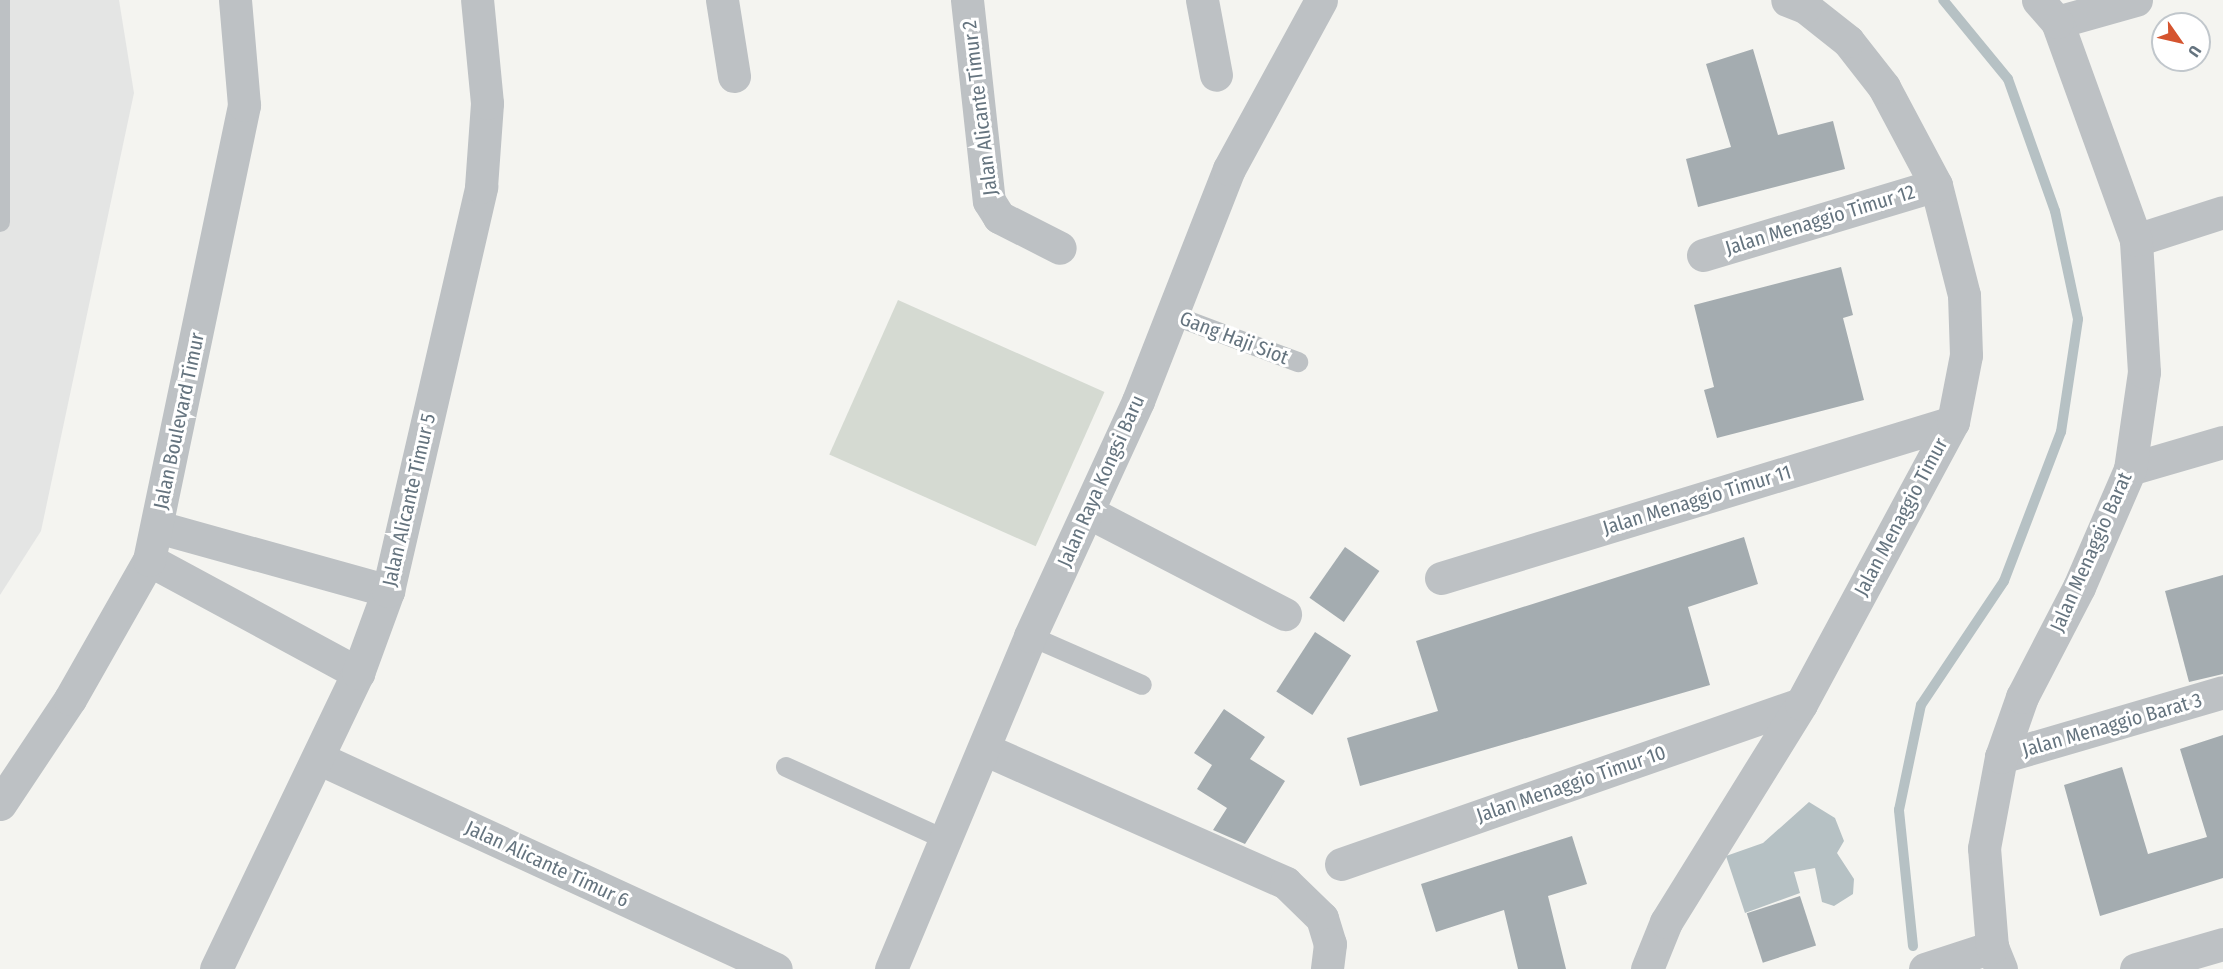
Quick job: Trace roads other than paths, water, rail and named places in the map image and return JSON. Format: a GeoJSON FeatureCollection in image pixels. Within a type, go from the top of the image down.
{"type":"FeatureCollection","features":[{"type":"Feature","properties":{"kind":"street","name":"Jalan Boulevard Timur"},"geometry":{"type":"LineString","coordinates":[[0,804],[70,699],[149,560],[158,527],[244,105],[235,0]]}},
{"type":"Feature","properties":{"kind":"street","name":"Jalan Alicante Timur 5"},"geometry":{"type":"LineString","coordinates":[[216,969],[358,673],[388,591],[481,187],[487,103],[477,0]]}},
{"type":"Feature","properties":{"kind":"street"},"geometry":{"type":"LineString","coordinates":[[722,0],[734,76]]}},
{"type":"Feature","properties":{"kind":"street","name":"Jalan Alicante Timur 2"},"geometry":{"type":"LineString","coordinates":[[967,0],[989,201],[999,217],[1060,248]]}},
{"type":"Feature","properties":{"kind":"street"},"geometry":{"type":"LineString","coordinates":[[1202,0],[1215,72]]}},
{"type":"Feature","properties":{"kind":"street","name":"Jalan Raya Kongsi Baru"},"geometry":{"type":"LineString","coordinates":[[891,969],[1030,636],[1088,512],[1229,169],[1322,0]]}},
{"type":"Feature","properties":{"kind":"street","name":"Jalan Menaggio Timur"},"geometry":{"type":"LineString","coordinates":[[1647,969],[1666,922],[1801,704],[1953,422],[1966,355],[1964,295],[1936,185],[1884,87],[1848,41],[1805,7],[1786,0]]}},
{"type":"Feature","properties":{"kind":"street"},"geometry":{"type":"LineString","coordinates":[[2047,11],[2136,0]]}},
{"type":"Feature","properties":{"kind":"street","name":"Jalan Menaggio Barat"},"geometry":{"type":"LineString","coordinates":[[1996,958],[1984,848],[2001,758],[2022,697],[2079,587],[2130,469],[2144,372],[2136,240],[2047,11]]}},
{"type":"Feature","properties":{"kind":"street","name":"Jalan Menaggio Timur 12"},"geometry":{"type":"LineString","coordinates":[[1703,255],[1936,185]]}},
{"type":"Feature","properties":{"kind":"street"},"geometry":{"type":"LineString","coordinates":[[2136,240],[2223,212]]}},
{"type":"Feature","properties":{"kind":"street","name":"Jalan Menaggio Timur 11"},"geometry":{"type":"LineString","coordinates":[[1441,578],[1953,422]]}},
{"type":"Feature","properties":{"kind":"street"},"geometry":{"type":"LineString","coordinates":[[2130,469],[2223,442]]}},
{"type":"Feature","properties":{"kind":"street"},"geometry":{"type":"LineString","coordinates":[[1088,512],[1285,614]]}},
{"type":"Feature","properties":{"kind":"street"},"geometry":{"type":"LineString","coordinates":[[158,527],[388,591]]}},
{"type":"Feature","properties":{"kind":"street"},"geometry":{"type":"LineString","coordinates":[[149,560],[358,673]]}},
{"type":"Feature","properties":{"kind":"street","name":"Jalan Menaggio Barat 3"},"geometry":{"type":"LineString","coordinates":[[2001,758],[2223,692]]}},
{"type":"Feature","properties":{"kind":"street","name":"Jalan Menaggio Timur 10"},"geometry":{"type":"LineString","coordinates":[[1341,864],[1801,704]]}},
{"type":"Feature","properties":{"kind":"street"},"geometry":{"type":"LineString","coordinates":[[984,749],[1286,883],[1322,918],[1330,944],[1327,969]]}},
{"type":"Feature","properties":{"kind":"street","name":"Jalan Alicante Timur 6"},"geometry":{"type":"LineString","coordinates":[[318,758],[776,969]]}},
{"type":"Feature","properties":{"kind":"street"},"geometry":{"type":"LineString","coordinates":[[2136,969],[2223,944]]}},
{"type":"Feature","properties":{"kind":"street"},"geometry":{"type":"LineString","coordinates":[[1925,969],[1996,958]]}},
{"type":"Feature","properties":{"kind":"lane"},"geometry":{"type":"LineString","coordinates":[[0,1],[0,222]]}},
{"type":"Feature","properties":{"kind":"lane","name":"Gang Haji Siot"},"geometry":{"type":"LineString","coordinates":[[1170,314],[1298,362]]}},
{"type":"Feature","properties":{"kind":"lane"},"geometry":{"type":"LineString","coordinates":[[1030,636],[1142,685]]}},
{"type":"Feature","properties":{"kind":"lane"},"geometry":{"type":"LineString","coordinates":[[786,767],[946,840]]}},
{"type":"Feature","properties":{"kind":"waterway"},"geometry":{"type":"LineString","coordinates":[[1913,946],[1899,810],[1921,705],[2004,581],[2061,432],[2078,319],[2055,211],[2008,79],[1943,0]]}}]}
